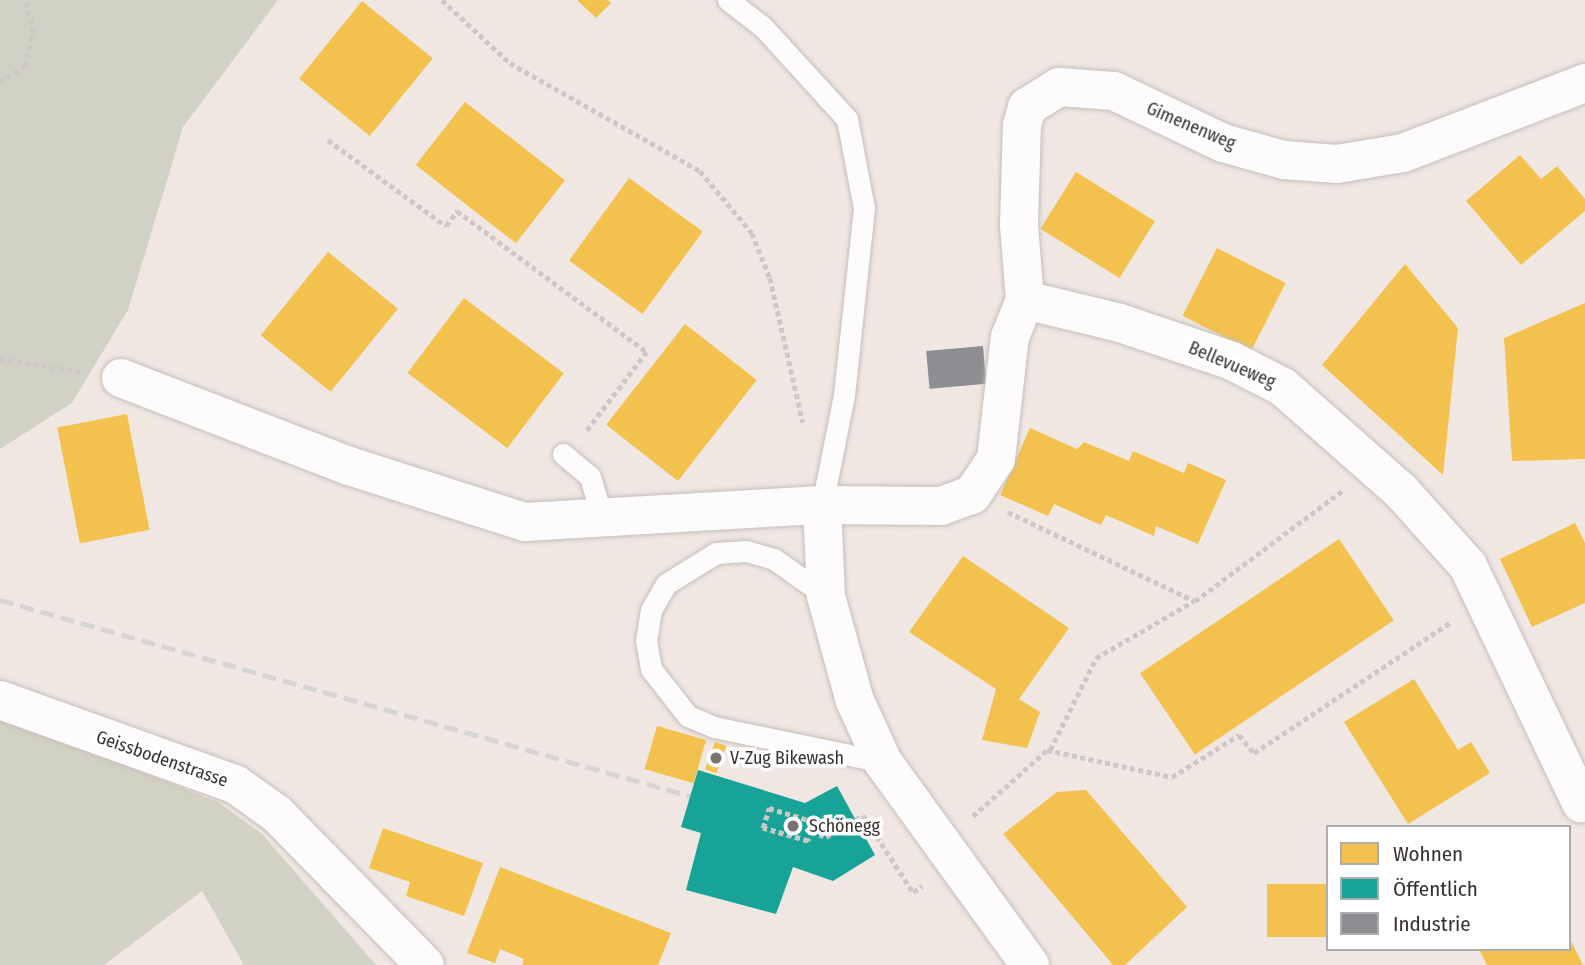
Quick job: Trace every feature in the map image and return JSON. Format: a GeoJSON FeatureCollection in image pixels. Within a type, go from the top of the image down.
{"type":"FeatureCollection","features":[{"type":"Feature","properties":{"kind":"street","name":"Gimenenweg"},"geometry":{"type":"LineString","coordinates":[[1025,300],[1018,225],[1022,125],[1027,107],[1059,87],[1114,90],[1223,143],[1284,160],[1337,164],[1403,153],[1585,83]]}},
{"type":"Feature","properties":{"kind":"street"},"geometry":{"type":"LineString","coordinates":[[121,378],[349,466],[525,522],[822,505],[941,506],[972,495],[996,459],[1010,337],[1025,300]]}},
{"type":"Feature","properties":{"kind":"street","name":"Bellevueweg"},"geometry":{"type":"LineString","coordinates":[[1025,300],[1232,361],[1283,387],[1376,466],[1468,566],[1584,804]]}},
{"type":"Feature","properties":{"kind":"street"},"geometry":{"type":"LineString","coordinates":[[822,505],[826,596],[855,701],[883,762],[953,867],[1030,965]]}},
{"type":"Feature","properties":{"kind":"street","name":"Geissbodenstrasse"},"geometry":{"type":"LineString","coordinates":[[0,700],[235,784],[277,814],[425,965]]}},
{"type":"Feature","properties":{"kind":"lane"},"geometry":{"type":"LineString","coordinates":[[728,0],[762,27],[847,120],[864,208],[844,395],[822,505]]}},
{"type":"Feature","properties":{"kind":"lane"},"geometry":{"type":"LineString","coordinates":[[565,456],[590,477],[602,517]]}},
{"type":"Feature","properties":{"kind":"lane"},"geometry":{"type":"LineString","coordinates":[[826,596],[775,559],[746,551],[716,553],[666,584],[650,620],[651,669],[688,716],[714,727],[883,762]]}},
{"type":"Feature","properties":{"kind":"path"},"geometry":{"type":"LineString","coordinates":[[0,82],[25,66],[33,32],[25,0]]}},
{"type":"Feature","properties":{"kind":"path"},"geometry":{"type":"LineString","coordinates":[[442,0],[510,63],[709,181],[752,233],[770,278],[805,429]]}},
{"type":"Feature","properties":{"kind":"path"},"geometry":{"type":"LineString","coordinates":[[328,140],[446,226],[457,211],[647,352],[565,456]]}},
{"type":"Feature","properties":{"kind":"path"},"geometry":{"type":"LineString","coordinates":[[0,359],[121,378]]}},
{"type":"Feature","properties":{"kind":"path"},"geometry":{"type":"LineString","coordinates":[[962,826],[1050,750],[1096,658],[1195,601],[1376,466]]}},
{"type":"Feature","properties":{"kind":"path"},"geometry":{"type":"LineString","coordinates":[[972,495],[1195,601]]}},
{"type":"Feature","properties":{"kind":"path"},"geometry":{"type":"LineString","coordinates":[[1050,750],[1172,777],[1239,735],[1254,753],[1484,601]]}},
{"type":"Feature","properties":{"kind":"path"},"geometry":{"type":"LineString","coordinates":[[769,808],[814,822],[811,832],[808,841],[763,828],[769,808]]}},
{"type":"Feature","properties":{"kind":"path"},"geometry":{"type":"LineString","coordinates":[[811,832],[826,837],[863,815],[913,892],[953,867]]}},
{"type":"Feature","properties":{"kind":"shaded area"},"geometry":{"type":"Polygon","coordinates":[[[0,0],[278,0],[183,127],[128,310],[72,403],[0,449],[0,0]]]}},
{"type":"Feature","properties":{"kind":"shaded area"},"geometry":{"type":"Polygon","coordinates":[[[0,716],[218,802],[262,834],[376,965],[244,965],[202,891],[104,965],[0,965],[0,716]]]}},
{"type":"Feature","properties":{"kind":"building: Wohnen"},"geometry":{"type":"Polygon","coordinates":[[[577,0],[608,0],[611,3],[596,18],[577,0]]]}},
{"type":"Feature","properties":{"kind":"building: Wohnen"},"geometry":{"type":"Polygon","coordinates":[[[362,1],[433,58],[370,136],[299,79],[362,1]]]}},
{"type":"Feature","properties":{"kind":"building: Wohnen"},"geometry":{"type":"Polygon","coordinates":[[[465,102],[565,180],[516,243],[416,165],[465,102]]]}},
{"type":"Feature","properties":{"kind":"building: Wohnen"},"geometry":{"type":"Polygon","coordinates":[[[1520,155],[1541,179],[1557,166],[1585,199],[1585,211],[1521,265],[1466,201],[1520,155]]]}},
{"type":"Feature","properties":{"kind":"building: Wohnen"},"geometry":{"type":"Polygon","coordinates":[[[1076,172],[1155,221],[1119,278],[1040,229],[1076,172]]]}},
{"type":"Feature","properties":{"kind":"building: Wohnen"},"geometry":{"type":"Polygon","coordinates":[[[629,178],[703,231],[643,314],[569,261],[629,178]]]}},
{"type":"Feature","properties":{"kind":"building: Wohnen"},"geometry":{"type":"Polygon","coordinates":[[[1217,248],[1286,283],[1251,351],[1182,316],[1217,248]]]}},
{"type":"Feature","properties":{"kind":"building: Wohnen"},"geometry":{"type":"Polygon","coordinates":[[[328,252],[398,309],[331,392],[261,335],[328,252]]]}},
{"type":"Feature","properties":{"kind":"building: Wohnen"},"geometry":{"type":"Polygon","coordinates":[[[1405,264],[1458,328],[1443,475],[1322,365],[1405,264]]]}},
{"type":"Feature","properties":{"kind":"building: Wohnen"},"geometry":{"type":"Polygon","coordinates":[[[464,298],[564,373],[507,448],[407,373],[464,298]]]}},
{"type":"Feature","properties":{"kind":"building: Wohnen"},"geometry":{"type":"Polygon","coordinates":[[[1585,303],[1585,459],[1512,461],[1504,338],[1585,303]]]}},
{"type":"Feature","properties":{"kind":"building: Wohnen"},"geometry":{"type":"Polygon","coordinates":[[[685,324],[757,380],[678,481],[606,425],[685,324]]]}},
{"type":"Feature","properties":{"kind":"building: Wohnen"},"geometry":{"type":"Polygon","coordinates":[[[127,414],[150,530],[80,543],[57,428],[127,414]]]}},
{"type":"Feature","properties":{"kind":"building: Wohnen"},"geometry":{"type":"Polygon","coordinates":[[[1030,428],[1077,449],[1084,442],[1129,461],[1133,451],[1184,473],[1188,463],[1226,480],[1198,544],[1156,526],[1154,536],[1106,515],[1101,525],[1054,504],[1048,516],[1000,495],[1030,428]]]}},
{"type":"Feature","properties":{"kind":"building: Wohnen"},"geometry":{"type":"Polygon","coordinates":[[[1575,523],[1585,543],[1585,603],[1532,627],[1500,559],[1575,523]]]}},
{"type":"Feature","properties":{"kind":"building: Wohnen"},"geometry":{"type":"Polygon","coordinates":[[[1339,539],[1394,620],[1195,754],[1140,673],[1339,539]]]}},
{"type":"Feature","properties":{"kind":"building: Wohnen"},"geometry":{"type":"Polygon","coordinates":[[[963,556],[1069,628],[1019,699],[1040,712],[1027,748],[982,740],[996,689],[909,632],[963,556]]]}},
{"type":"Feature","properties":{"kind":"building: Wohnen"},"geometry":{"type":"Polygon","coordinates":[[[1414,679],[1458,750],[1471,742],[1490,773],[1408,824],[1344,722],[1414,679]]]}},
{"type":"Feature","properties":{"kind":"building: Wohnen"},"geometry":{"type":"Polygon","coordinates":[[[657,726],[706,740],[694,783],[645,769],[657,726]]]}},
{"type":"Feature","properties":{"kind":"building: Wohnen","name":"V-Zug Bikewash"},"geometry":{"type":"Polygon","coordinates":[[[715,742],[726,746],[716,773],[705,769],[715,742]]]}},
{"type":"Feature","properties":{"kind":"building: Wohnen"},"geometry":{"type":"Polygon","coordinates":[[[1086,790],[1187,907],[1125,965],[1113,965],[1003,834],[1057,792],[1086,790]]]}},
{"type":"Feature","properties":{"kind":"building: Wohnen"},"geometry":{"type":"Polygon","coordinates":[[[383,828],[483,863],[464,916],[406,896],[410,882],[369,868],[383,828]]]}},
{"type":"Feature","properties":{"kind":"building: Wohnen"},"geometry":{"type":"Polygon","coordinates":[[[500,867],[671,933],[658,965],[522,965],[524,959],[500,949],[495,963],[467,953],[500,867]]]}},
{"type":"Feature","properties":{"kind":"building: Wohnen"},"geometry":{"type":"Polygon","coordinates":[[[1267,884],[1326,884],[1326,937],[1267,937],[1267,884]]]}},
{"type":"Feature","properties":{"kind":"building: Wohnen"},"geometry":{"type":"Polygon","coordinates":[[[1571,941],[1583,965],[1487,965],[1480,951],[1571,951],[1571,941]]]}},
{"type":"Feature","properties":{"kind":"building: Öffentlich"},"geometry":{"type":"Polygon","coordinates":[[[698,770],[805,803],[837,786],[875,855],[833,881],[793,867],[776,914],[686,890],[701,833],[681,827],[698,770]]]}},
{"type":"Feature","properties":{"kind":"building: Industrie"},"geometry":{"type":"Polygon","coordinates":[[[983,346],[986,384],[930,389],[926,351],[983,346]]]}},
{"type":"Feature","properties":{"kind":"railway"},"geometry":{"type":"LineString","coordinates":[[0,600],[690,796]]}},
{"type":"Feature","properties":{"kind":"place","name":"V-Zug Bikewash"},"geometry":{"type":"Point","coordinates":[716,758]}},
{"type":"Feature","properties":{"kind":"place","name":"Schönegg"},"geometry":{"type":"Point","coordinates":[793,826]}}]}
